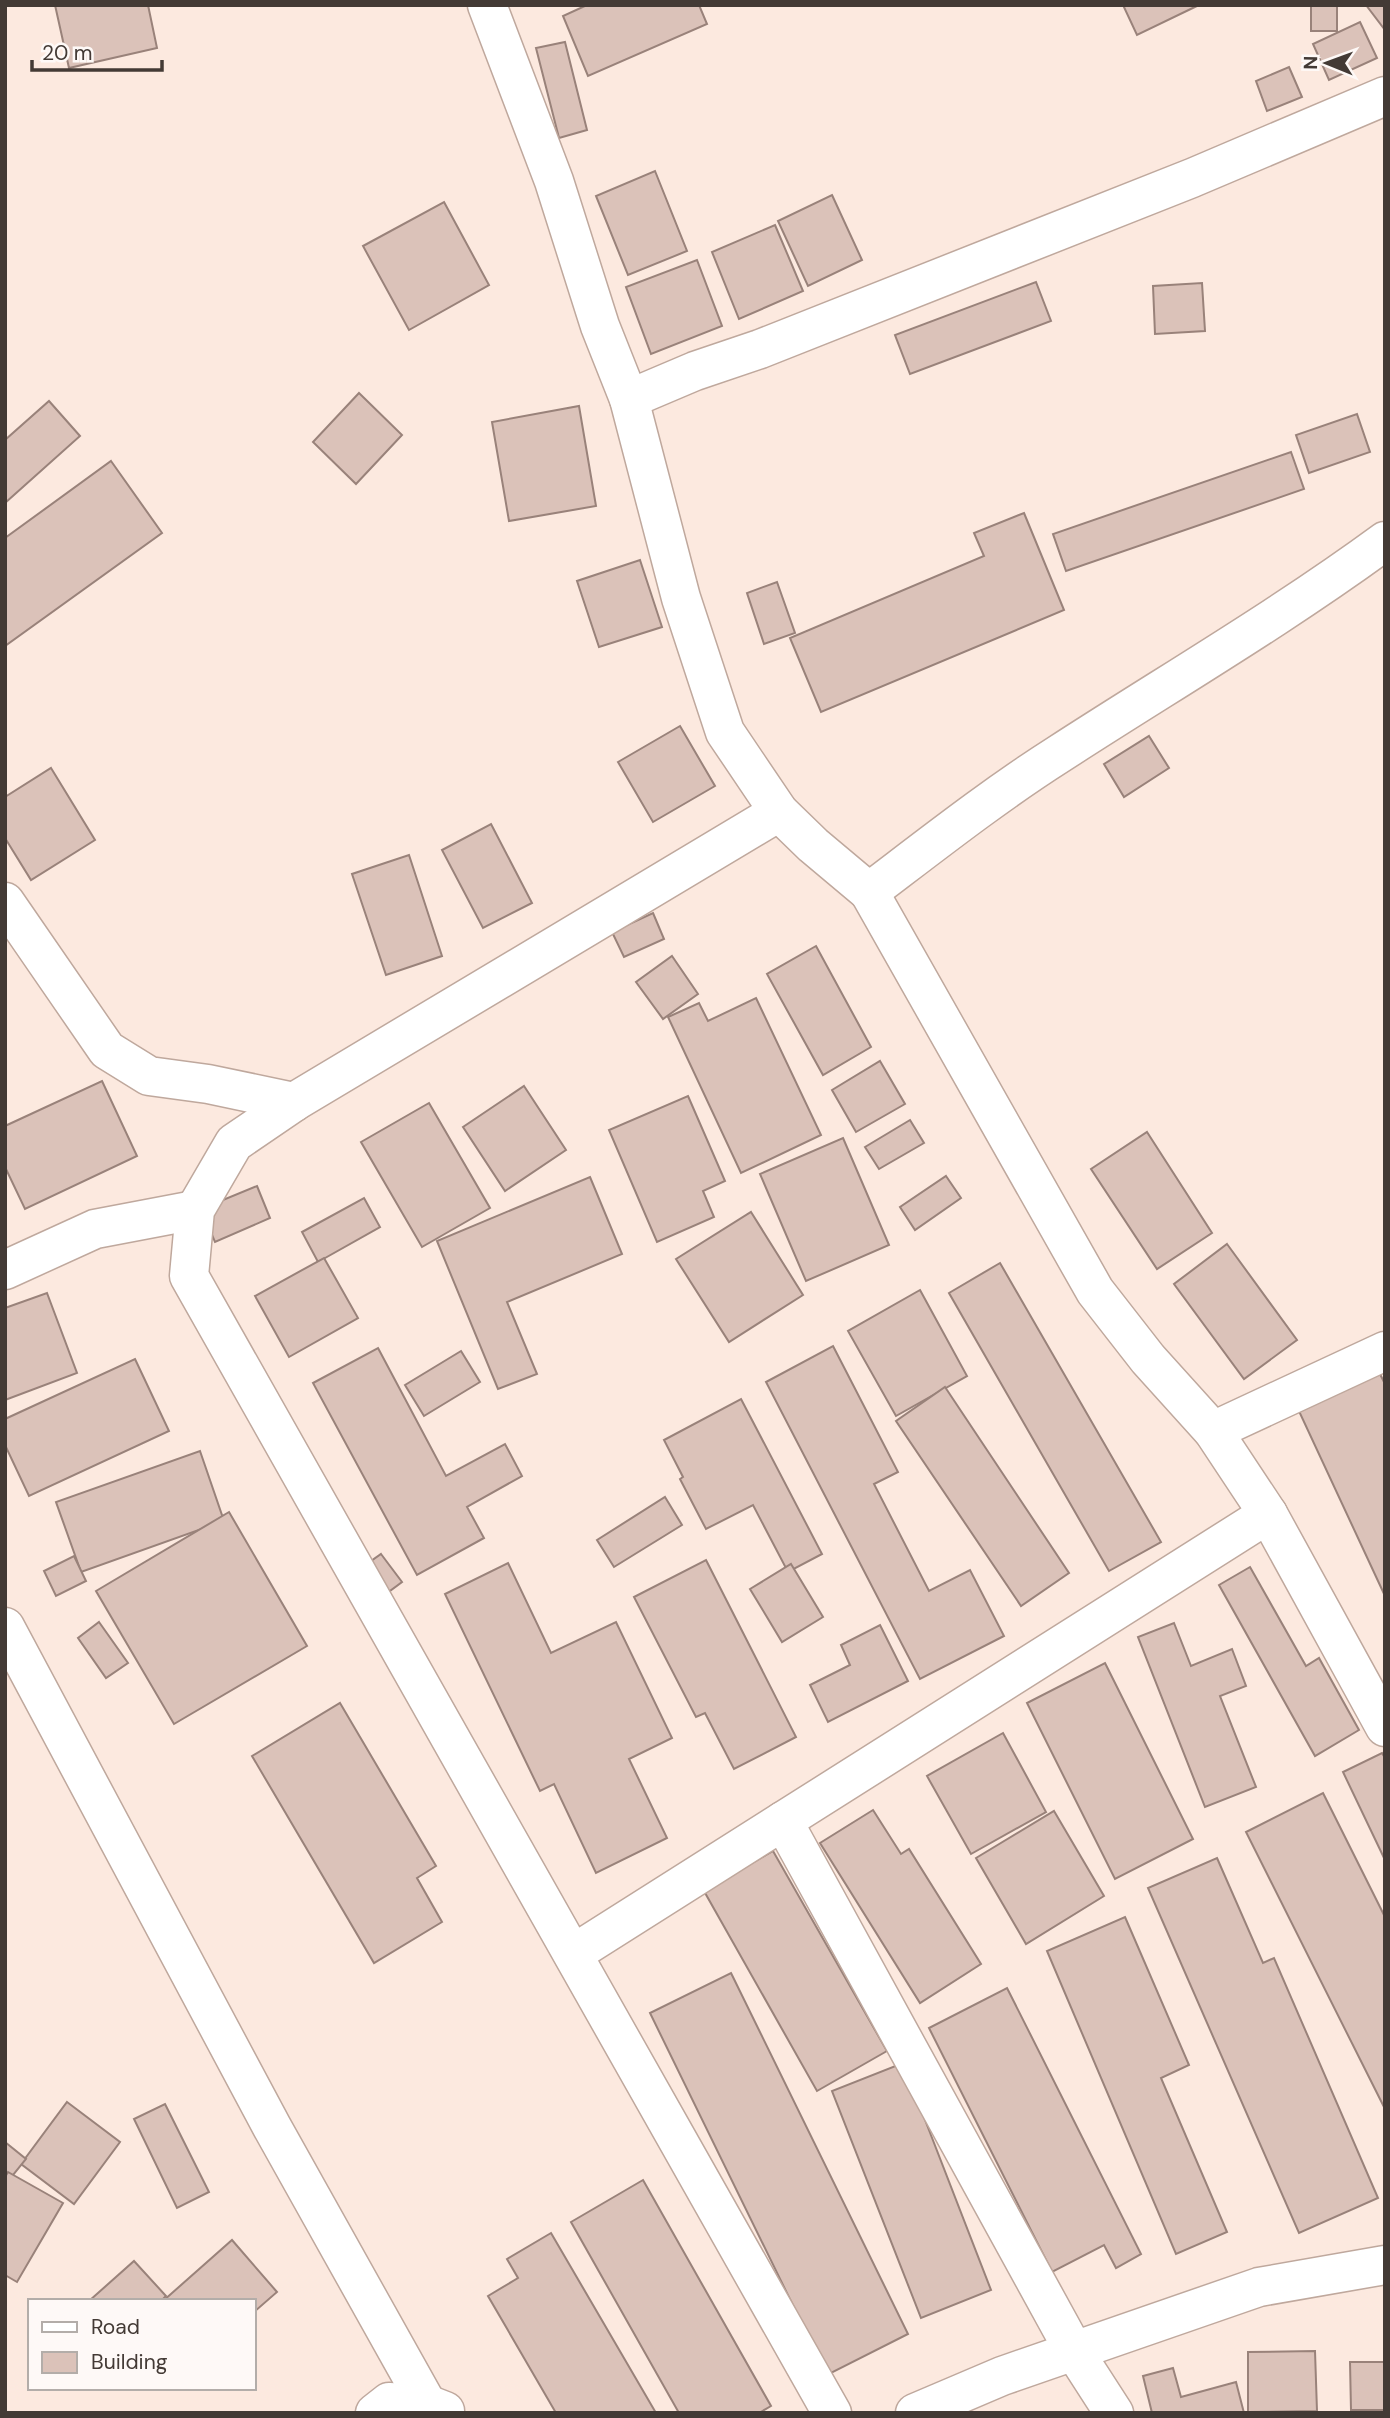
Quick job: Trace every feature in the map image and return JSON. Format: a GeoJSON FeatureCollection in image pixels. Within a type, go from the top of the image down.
{"type":"FeatureCollection","features":[{"type":"Feature","properties":{"kind":"street"},"geometry":{"type":"LineString","coordinates":[[487,5],[554,181],[600,326],[629,400],[681,598],[725,732],[779,812],[869,892],[1096,1291],[1148,1359],[1213,1431],[1268,1514],[1385,1727]]}},
{"type":"Feature","properties":{"kind":"street"},"geometry":{"type":"LineString","coordinates":[[629,400],[695,371],[760,349],[1192,178],[1385,96]]}},
{"type":"Feature","properties":{"kind":"street"},"geometry":{"type":"LineString","coordinates":[[869,892],[942,836],[1057,755],[1166,688],[1385,541]]}},
{"type":"Feature","properties":{"kind":"street"},"geometry":{"type":"LineString","coordinates":[[779,812],[294,1102],[234,1143],[195,1210],[189,1276],[832,2413]]}},
{"type":"Feature","properties":{"kind":"street"},"geometry":{"type":"LineString","coordinates":[[5,902],[107,1050],[149,1076],[208,1084],[294,1102]]}},
{"type":"Feature","properties":{"kind":"street"},"geometry":{"type":"LineString","coordinates":[[5,1270],[95,1229],[195,1210]]}},
{"type":"Feature","properties":{"kind":"street"},"geometry":{"type":"LineString","coordinates":[[1213,1431],[1385,1351]]}},
{"type":"Feature","properties":{"kind":"street"},"geometry":{"type":"LineString","coordinates":[[573,1954],[1268,1514]]}},
{"type":"Feature","properties":{"kind":"street"},"geometry":{"type":"LineString","coordinates":[[5,1627],[272,2127],[439,2408]]}},
{"type":"Feature","properties":{"kind":"street"},"geometry":{"type":"LineString","coordinates":[[783,1821],[1074,2351],[1114,2413]]}},
{"type":"Feature","properties":{"kind":"street"},"geometry":{"type":"LineString","coordinates":[[915,2413],[1002,2376],[1259,2287],[1385,2265]]}},
{"type":"Feature","properties":{"kind":"street"},"geometry":{"type":"LineString","coordinates":[[375,2413],[389,2402],[439,2408]]}},
{"type":"Feature","properties":{"kind":"building"},"geometry":{"type":"Polygon","coordinates":[[[55,5],[148,5],[157,48],[69,68],[55,5]]]}},
{"type":"Feature","properties":{"kind":"building"},"geometry":{"type":"Polygon","coordinates":[[[587,5],[699,5],[707,24],[588,76],[563,16],[587,5]]]}},
{"type":"Feature","properties":{"kind":"building"},"geometry":{"type":"Polygon","coordinates":[[[1123,5],[1199,5],[1137,35],[1123,5]]]}},
{"type":"Feature","properties":{"kind":"building"},"geometry":{"type":"Polygon","coordinates":[[[1311,5],[1337,5],[1337,31],[1311,31],[1311,5]]]}},
{"type":"Feature","properties":{"kind":"building"},"geometry":{"type":"Polygon","coordinates":[[[1366,5],[1385,5],[1385,30],[1366,5]]]}},
{"type":"Feature","properties":{"kind":"building"},"geometry":{"type":"Polygon","coordinates":[[[1360,22],[1377,58],[1329,80],[1313,44],[1360,22]]]}},
{"type":"Feature","properties":{"kind":"building"},"geometry":{"type":"Polygon","coordinates":[[[565,42],[587,130],[559,138],[536,48],[565,42]]]}},
{"type":"Feature","properties":{"kind":"building"},"geometry":{"type":"Polygon","coordinates":[[[1289,67],[1302,97],[1267,111],[1256,81],[1289,67]]]}},
{"type":"Feature","properties":{"kind":"building"},"geometry":{"type":"Polygon","coordinates":[[[655,171],[687,251],[628,275],[596,196],[655,171]]]}},
{"type":"Feature","properties":{"kind":"building"},"geometry":{"type":"Polygon","coordinates":[[[832,195],[862,260],[808,286],[778,221],[832,195]]]}},
{"type":"Feature","properties":{"kind":"building"},"geometry":{"type":"Polygon","coordinates":[[[444,202],[489,285],[409,330],[363,246],[444,202]]]}},
{"type":"Feature","properties":{"kind":"building"},"geometry":{"type":"Polygon","coordinates":[[[775,225],[803,291],[739,319],[712,252],[775,225]]]}},
{"type":"Feature","properties":{"kind":"building"},"geometry":{"type":"Polygon","coordinates":[[[697,260],[722,326],[651,354],[626,287],[697,260]]]}},
{"type":"Feature","properties":{"kind":"building"},"geometry":{"type":"Polygon","coordinates":[[[1036,282],[1051,321],[910,374],[895,335],[1036,282]]]}},
{"type":"Feature","properties":{"kind":"building"},"geometry":{"type":"Polygon","coordinates":[[[1202,283],[1205,331],[1155,334],[1153,286],[1202,283]]]}},
{"type":"Feature","properties":{"kind":"building"},"geometry":{"type":"Polygon","coordinates":[[[359,393],[402,435],[356,484],[313,442],[359,393]]]}},
{"type":"Feature","properties":{"kind":"building"},"geometry":{"type":"Polygon","coordinates":[[[49,401],[80,436],[5,503],[5,440],[49,401]]]}},
{"type":"Feature","properties":{"kind":"building"},"geometry":{"type":"Polygon","coordinates":[[[579,406],[596,506],[509,521],[492,422],[579,406]]]}},
{"type":"Feature","properties":{"kind":"building"},"geometry":{"type":"Polygon","coordinates":[[[1357,414],[1370,452],[1309,473],[1296,435],[1357,414]]]}},
{"type":"Feature","properties":{"kind":"building"},"geometry":{"type":"Polygon","coordinates":[[[1291,452],[1304,489],[1066,571],[1053,534],[1291,452]]]}},
{"type":"Feature","properties":{"kind":"building"},"geometry":{"type":"Polygon","coordinates":[[[111,461],[162,533],[5,646],[5,538],[111,461]]]}},
{"type":"Feature","properties":{"kind":"building"},"geometry":{"type":"Polygon","coordinates":[[[1024,513],[1064,610],[821,712],[790,638],[984,556],[974,533],[1024,513]]]}},
{"type":"Feature","properties":{"kind":"building"},"geometry":{"type":"Polygon","coordinates":[[[640,560],[662,627],[599,647],[577,581],[640,560]]]}},
{"type":"Feature","properties":{"kind":"building"},"geometry":{"type":"Polygon","coordinates":[[[777,582],[795,633],[764,644],[747,593],[777,582]]]}},
{"type":"Feature","properties":{"kind":"building"},"geometry":{"type":"Polygon","coordinates":[[[680,726],[715,786],[653,822],[618,762],[680,726]]]}},
{"type":"Feature","properties":{"kind":"building"},"geometry":{"type":"Polygon","coordinates":[[[1149,736],[1169,768],[1124,797],[1104,764],[1149,736]]]}},
{"type":"Feature","properties":{"kind":"building"},"geometry":{"type":"Polygon","coordinates":[[[51,768],[95,840],[31,880],[5,838],[5,797],[51,768]]]}},
{"type":"Feature","properties":{"kind":"building"},"geometry":{"type":"Polygon","coordinates":[[[491,824],[532,903],[483,928],[442,850],[491,824]]]}},
{"type":"Feature","properties":{"kind":"building"},"geometry":{"type":"Polygon","coordinates":[[[409,855],[442,956],[386,975],[352,874],[409,855]]]}},
{"type":"Feature","properties":{"kind":"building"},"geometry":{"type":"Polygon","coordinates":[[[653,913],[664,939],[624,957],[612,932],[653,913]]]}},
{"type":"Feature","properties":{"kind":"building"},"geometry":{"type":"Polygon","coordinates":[[[816,946],[871,1047],[823,1075],[767,974],[816,946]]]}},
{"type":"Feature","properties":{"kind":"building"},"geometry":{"type":"Polygon","coordinates":[[[672,956],[698,994],[663,1019],[636,982],[672,956]]]}},
{"type":"Feature","properties":{"kind":"building"},"geometry":{"type":"Polygon","coordinates":[[[756,998],[821,1135],[741,1173],[668,1017],[699,1003],[708,1021],[756,998]]]}},
{"type":"Feature","properties":{"kind":"building"},"geometry":{"type":"Polygon","coordinates":[[[880,1061],[905,1104],[856,1132],[832,1090],[880,1061]]]}},
{"type":"Feature","properties":{"kind":"building"},"geometry":{"type":"Polygon","coordinates":[[[102,1081],[137,1156],[25,1209],[5,1167],[5,1126],[102,1081]]]}},
{"type":"Feature","properties":{"kind":"building"},"geometry":{"type":"Polygon","coordinates":[[[524,1086],[566,1150],[505,1191],[463,1127],[524,1086]]]}},
{"type":"Feature","properties":{"kind":"building"},"geometry":{"type":"Polygon","coordinates":[[[688,1096],[725,1181],[703,1191],[714,1217],[657,1242],[609,1130],[688,1096]]]}},
{"type":"Feature","properties":{"kind":"building"},"geometry":{"type":"Polygon","coordinates":[[[429,1103],[490,1208],[422,1247],[361,1142],[429,1103]]]}},
{"type":"Feature","properties":{"kind":"building"},"geometry":{"type":"Polygon","coordinates":[[[910,1120],[924,1143],[879,1169],[865,1147],[910,1120]]]}},
{"type":"Feature","properties":{"kind":"building"},"geometry":{"type":"Polygon","coordinates":[[[1147,1132],[1212,1233],[1157,1269],[1091,1169],[1147,1132]]]}},
{"type":"Feature","properties":{"kind":"building"},"geometry":{"type":"Polygon","coordinates":[[[843,1138],[889,1245],[806,1281],[760,1174],[843,1138]]]}},
{"type":"Feature","properties":{"kind":"building"},"geometry":{"type":"Polygon","coordinates":[[[946,1176],[961,1198],[915,1230],[900,1207],[946,1176]]]}},
{"type":"Feature","properties":{"kind":"building"},"geometry":{"type":"Polygon","coordinates":[[[590,1177],[622,1254],[507,1302],[537,1374],[498,1389],[437,1241],[590,1177]]]}},
{"type":"Feature","properties":{"kind":"building"},"geometry":{"type":"Polygon","coordinates":[[[257,1186],[270,1218],[215,1242],[201,1209],[257,1186]]]}},
{"type":"Feature","properties":{"kind":"building"},"geometry":{"type":"Polygon","coordinates":[[[364,1198],[380,1227],[318,1262],[302,1232],[364,1198]]]}},
{"type":"Feature","properties":{"kind":"building"},"geometry":{"type":"Polygon","coordinates":[[[751,1212],[803,1295],[729,1342],[676,1259],[751,1212]]]}},
{"type":"Feature","properties":{"kind":"building"},"geometry":{"type":"Polygon","coordinates":[[[1227,1244],[1297,1340],[1244,1379],[1174,1284],[1227,1244]]]}},
{"type":"Feature","properties":{"kind":"building"},"geometry":{"type":"Polygon","coordinates":[[[324,1258],[358,1318],[289,1357],[255,1296],[324,1258]]]}},
{"type":"Feature","properties":{"kind":"building"},"geometry":{"type":"Polygon","coordinates":[[[1000,1263],[1161,1542],[1109,1571],[949,1293],[1000,1263]]]}},
{"type":"Feature","properties":{"kind":"building"},"geometry":{"type":"Polygon","coordinates":[[[920,1290],[967,1376],[896,1416],[848,1331],[920,1290]]]}},
{"type":"Feature","properties":{"kind":"building"},"geometry":{"type":"Polygon","coordinates":[[[47,1293],[77,1373],[5,1400],[5,1308],[47,1293]]]}},
{"type":"Feature","properties":{"kind":"building"},"geometry":{"type":"Polygon","coordinates":[[[833,1346],[898,1472],[874,1484],[929,1591],[970,1570],[1004,1636],[920,1679],[766,1382],[833,1346]]]}},
{"type":"Feature","properties":{"kind":"building"},"geometry":{"type":"Polygon","coordinates":[[[378,1348],[446,1476],[505,1444],[522,1476],[467,1507],[484,1538],[417,1575],[313,1383],[378,1348]]]}},
{"type":"Feature","properties":{"kind":"building"},"geometry":{"type":"Polygon","coordinates":[[[461,1351],[480,1382],[424,1416],[405,1385],[461,1351]]]}},
{"type":"Feature","properties":{"kind":"building"},"geometry":{"type":"Polygon","coordinates":[[[135,1359],[169,1431],[29,1496],[5,1445],[5,1419],[135,1359]]]}},
{"type":"Feature","properties":{"kind":"building"},"geometry":{"type":"Polygon","coordinates":[[[1378,1370],[1385,1384],[1385,1596],[1298,1409],[1378,1370]]]}},
{"type":"Feature","properties":{"kind":"building"},"geometry":{"type":"Polygon","coordinates":[[[945,1387],[1069,1573],[1021,1606],[896,1421],[945,1387]]]}},
{"type":"Feature","properties":{"kind":"building"},"geometry":{"type":"Polygon","coordinates":[[[741,1399],[822,1554],[788,1572],[753,1505],[706,1529],[680,1479],[683,1477],[664,1440],[741,1399]]]}},
{"type":"Feature","properties":{"kind":"building"},"geometry":{"type":"Polygon","coordinates":[[[200,1451],[224,1521],[81,1572],[56,1502],[200,1451]]]}},
{"type":"Feature","properties":{"kind":"building"},"geometry":{"type":"Polygon","coordinates":[[[665,1497],[682,1525],[614,1567],[597,1540],[665,1497]]]}},
{"type":"Feature","properties":{"kind":"building"},"geometry":{"type":"Polygon","coordinates":[[[229,1512],[307,1646],[174,1724],[96,1591],[229,1512]]]}},
{"type":"Feature","properties":{"kind":"building"},"geometry":{"type":"Polygon","coordinates":[[[381,1554],[402,1582],[371,1605],[350,1576],[381,1554]]]}},
{"type":"Feature","properties":{"kind":"building"},"geometry":{"type":"Polygon","coordinates":[[[74,1556],[86,1581],[56,1596],[44,1571],[74,1556]]]}},
{"type":"Feature","properties":{"kind":"building"},"geometry":{"type":"Polygon","coordinates":[[[706,1560],[796,1737],[734,1769],[705,1713],[696,1717],[634,1597],[706,1560]]]}},
{"type":"Feature","properties":{"kind":"building"},"geometry":{"type":"Polygon","coordinates":[[[508,1563],[551,1653],[616,1622],[672,1738],[629,1759],[667,1838],[596,1873],[554,1784],[540,1791],[445,1594],[508,1563]]]}},
{"type":"Feature","properties":{"kind":"building"},"geometry":{"type":"Polygon","coordinates":[[[791,1564],[823,1617],[782,1642],[750,1589],[791,1564]]]}},
{"type":"Feature","properties":{"kind":"building"},"geometry":{"type":"Polygon","coordinates":[[[1250,1567],[1306,1666],[1319,1658],[1359,1730],[1315,1756],[1219,1585],[1250,1567]]]}},
{"type":"Feature","properties":{"kind":"building"},"geometry":{"type":"Polygon","coordinates":[[[99,1622],[128,1663],[106,1678],[78,1638],[99,1622]]]}},
{"type":"Feature","properties":{"kind":"building"},"geometry":{"type":"Polygon","coordinates":[[[1174,1623],[1191,1666],[1232,1649],[1246,1686],[1220,1696],[1256,1787],[1205,1807],[1138,1637],[1174,1623]]]}},
{"type":"Feature","properties":{"kind":"building"},"geometry":{"type":"Polygon","coordinates":[[[880,1625],[908,1681],[828,1722],[810,1685],[850,1665],[841,1645],[880,1625]]]}},
{"type":"Feature","properties":{"kind":"building"},"geometry":{"type":"Polygon","coordinates":[[[1105,1663],[1193,1839],[1115,1879],[1027,1703],[1105,1663]]]}},
{"type":"Feature","properties":{"kind":"building"},"geometry":{"type":"Polygon","coordinates":[[[340,1703],[436,1866],[417,1878],[442,1922],[374,1963],[252,1756],[340,1703]]]}},
{"type":"Feature","properties":{"kind":"building"},"geometry":{"type":"Polygon","coordinates":[[[1003,1733],[1046,1812],[971,1854],[927,1776],[1003,1733]]]}},
{"type":"Feature","properties":{"kind":"building"},"geometry":{"type":"Polygon","coordinates":[[[1382,1753],[1385,1758],[1385,1860],[1343,1772],[1382,1753]]]}},
{"type":"Feature","properties":{"kind":"building"},"geometry":{"type":"Polygon","coordinates":[[[1323,1793],[1385,1917],[1385,2109],[1246,1832],[1323,1793]]]}},
{"type":"Feature","properties":{"kind":"building"},"geometry":{"type":"Polygon","coordinates":[[[873,1810],[901,1854],[909,1849],[981,1964],[920,2003],[820,1843],[873,1810]]]}},
{"type":"Feature","properties":{"kind":"building"},"geometry":{"type":"Polygon","coordinates":[[[1054,1811],[1104,1896],[1026,1944],[976,1858],[1054,1811]]]}},
{"type":"Feature","properties":{"kind":"building"},"geometry":{"type":"Polygon","coordinates":[[[773,1851],[887,2051],[817,2091],[704,1891],[773,1851]]]}},
{"type":"Feature","properties":{"kind":"building"},"geometry":{"type":"Polygon","coordinates":[[[1217,1858],[1263,1963],[1274,1958],[1378,2198],[1299,2233],[1148,1888],[1217,1858]]]}},
{"type":"Feature","properties":{"kind":"building"},"geometry":{"type":"Polygon","coordinates":[[[1125,1917],[1189,2065],[1161,2078],[1227,2232],[1176,2254],[1047,1951],[1125,1917]]]}},
{"type":"Feature","properties":{"kind":"building"},"geometry":{"type":"Polygon","coordinates":[[[731,1973],[908,2334],[827,2375],[650,2013],[731,1973]]]}},
{"type":"Feature","properties":{"kind":"building"},"geometry":{"type":"Polygon","coordinates":[[[1007,1988],[1141,2254],[1116,2268],[1104,2245],[1052,2272],[929,2028],[1007,1988]]]}},
{"type":"Feature","properties":{"kind":"building"},"geometry":{"type":"Polygon","coordinates":[[[903,2063],[991,2290],[921,2318],[832,2091],[903,2063]]]}},
{"type":"Feature","properties":{"kind":"building"},"geometry":{"type":"Polygon","coordinates":[[[67,2102],[120,2142],[74,2204],[21,2164],[67,2102]]]}},
{"type":"Feature","properties":{"kind":"building"},"geometry":{"type":"Polygon","coordinates":[[[165,2104],[209,2192],[177,2208],[134,2119],[165,2104]]]}},
{"type":"Feature","properties":{"kind":"building"},"geometry":{"type":"Polygon","coordinates":[[[5,2142],[26,2159],[5,2185],[5,2142]]]}},
{"type":"Feature","properties":{"kind":"building"},"geometry":{"type":"Polygon","coordinates":[[[8,2172],[63,2203],[17,2282],[5,2275],[5,2177],[8,2172]]]}},
{"type":"Feature","properties":{"kind":"building"},"geometry":{"type":"Polygon","coordinates":[[[643,2180],[771,2406],[759,2413],[679,2413],[571,2222],[643,2180]]]}},
{"type":"Feature","properties":{"kind":"building"},"geometry":{"type":"Polygon","coordinates":[[[551,2233],[656,2413],[556,2413],[488,2296],[518,2278],[507,2259],[551,2233]]]}},
{"type":"Feature","properties":{"kind":"building"},"geometry":{"type":"Polygon","coordinates":[[[232,2240],[277,2292],[256,2310],[256,2299],[165,2299],[232,2240]]]}},
{"type":"Feature","properties":{"kind":"building"},"geometry":{"type":"Polygon","coordinates":[[[134,2261],[166,2296],[163,2299],[91,2299],[134,2261]]]}},
{"type":"Feature","properties":{"kind":"building"},"geometry":{"type":"Polygon","coordinates":[[[1315,2351],[1317,2411],[1248,2412],[1248,2352],[1315,2351]]]}},
{"type":"Feature","properties":{"kind":"building"},"geometry":{"type":"Polygon","coordinates":[[[1350,2362],[1385,2362],[1385,2410],[1351,2410],[1350,2362]]]}},
{"type":"Feature","properties":{"kind":"building"},"geometry":{"type":"Polygon","coordinates":[[[1173,2368],[1181,2397],[1236,2382],[1244,2413],[1152,2413],[1143,2376],[1173,2368]]]}}]}
